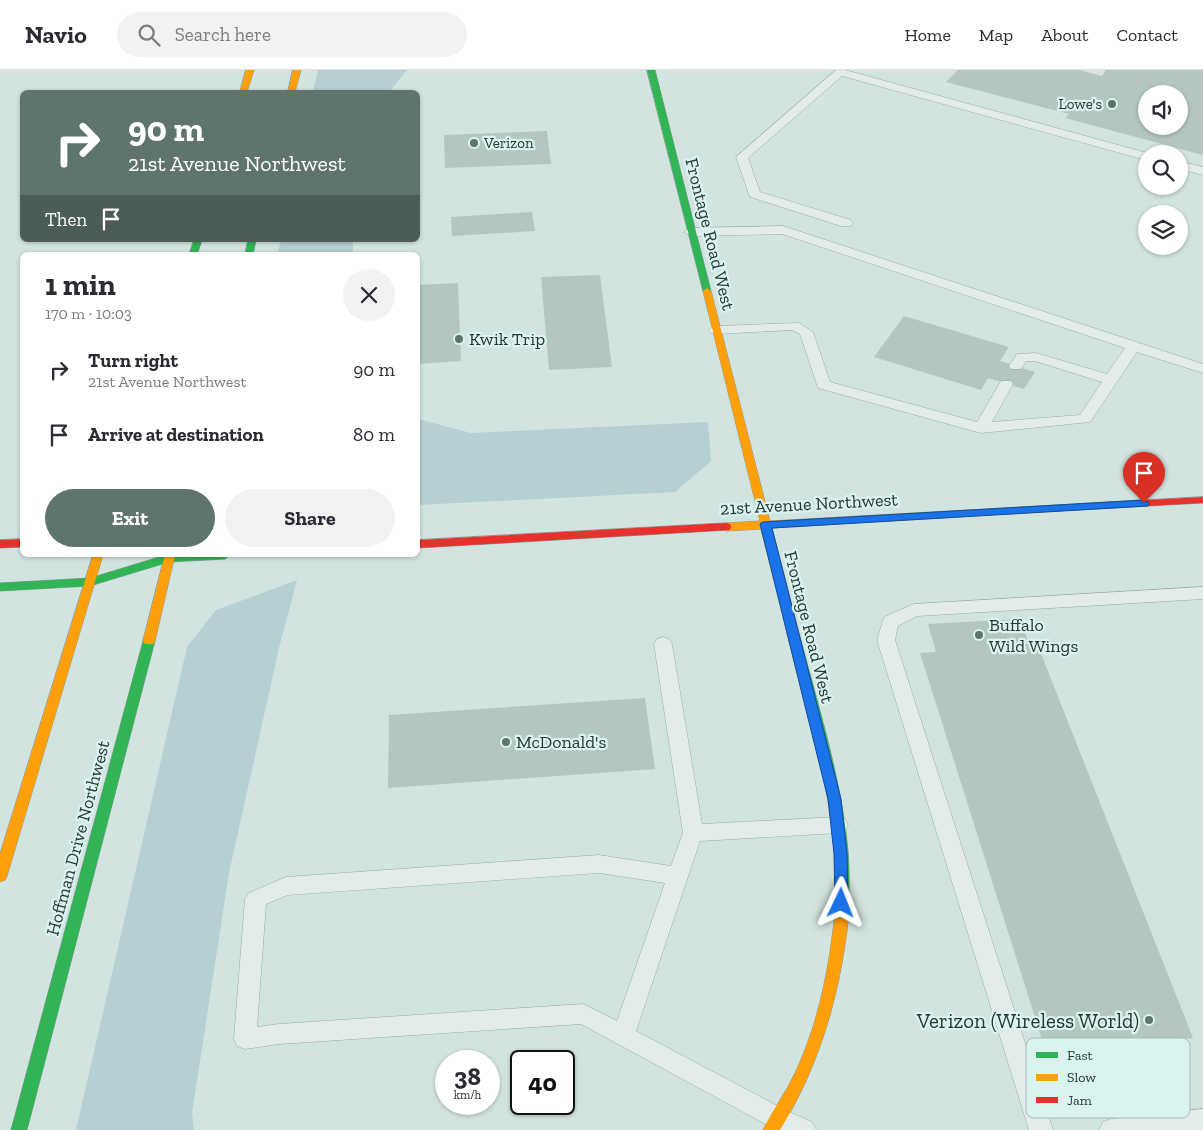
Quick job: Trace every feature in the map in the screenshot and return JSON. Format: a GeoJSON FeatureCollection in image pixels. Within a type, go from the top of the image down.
{"type":"FeatureCollection","features":[{"type":"Feature","properties":{"kind":"street"},"geometry":{"type":"LineString","coordinates":[[244,90],[250,70]]}},
{"type":"Feature","properties":{"kind":"street"},"geometry":{"type":"LineString","coordinates":[[292,90],[297,70]]}},
{"type":"Feature","properties":{"kind":"street","name":"Frontage Road West"},"geometry":{"type":"LineString","coordinates":[[652,70],[691,232],[835,799],[843,886],[839,937],[830,988],[820,1030],[807,1068],[775,1124]]}},
{"type":"Feature","properties":{"kind":"street","name":"21st Avenue Northwest"},"geometry":{"type":"LineString","coordinates":[[420,544],[1203,500]]}},
{"type":"Feature","properties":{"kind":"street"},"geometry":{"type":"LineString","coordinates":[[0,544],[20,543]]}},
{"type":"Feature","properties":{"kind":"street"},"geometry":{"type":"LineString","coordinates":[[0,876],[97,557]]}},
{"type":"Feature","properties":{"kind":"street"},"geometry":{"type":"LineString","coordinates":[[0,587],[90,582],[162,557]]}},
{"type":"Feature","properties":{"kind":"street","name":"Hoffman Drive Northwest"},"geometry":{"type":"LineString","coordinates":[[19,1130],[158,606],[165,557]]}},
{"type":"Feature","properties":{"kind":"lane"},"geometry":{"type":"LineString","coordinates":[[846,224],[754,194],[742,157],[838,71],[1138,154]]}},
{"type":"Feature","properties":{"kind":"lane"},"geometry":{"type":"LineString","coordinates":[[1188,167],[1203,171]]}},
{"type":"Feature","properties":{"kind":"lane"},"geometry":{"type":"LineString","coordinates":[[691,232],[783,230],[1203,369]]}},
{"type":"Feature","properties":{"kind":"lane"},"geometry":{"type":"LineString","coordinates":[[716,330],[794,326],[806,332],[823,385],[981,428],[1085,419],[1134,346]]}},
{"type":"Feature","properties":{"kind":"lane"},"geometry":{"type":"LineString","coordinates":[[1016,366],[1022,358],[1036,357],[1110,380]]}},
{"type":"Feature","properties":{"kind":"lane"},"geometry":{"type":"LineString","coordinates":[[981,428],[1006,384]]}},
{"type":"Feature","properties":{"kind":"lane"},"geometry":{"type":"LineString","coordinates":[[1026,1085],[886,640],[890,622],[914,610],[1203,593]]}},
{"type":"Feature","properties":{"kind":"lane"},"geometry":{"type":"LineString","coordinates":[[623,1036],[693,833],[663,644]]}},
{"type":"Feature","properties":{"kind":"lane"},"geometry":{"type":"LineString","coordinates":[[693,833],[838,826]]}},
{"type":"Feature","properties":{"kind":"lane"},"geometry":{"type":"LineString","coordinates":[[678,876],[599,864],[286,886],[256,900],[245,1039],[279,1034],[583,1014],[775,1124],[804,1130]]}},
{"type":"Feature","properties":{"kind":"lane"},"geometry":{"type":"LineString","coordinates":[[1036,1118],[1040,1130]]}},
{"type":"Feature","properties":{"kind":"lane"},"geometry":{"type":"LineString","coordinates":[[1111,1130],[1203,1120]]}},
{"type":"Feature","properties":{"kind":"shaded area"},"geometry":{"type":"Polygon","coordinates":[[[318,70],[407,70],[391,90],[313,90],[318,70]]]}},
{"type":"Feature","properties":{"kind":"shaded area"},"geometry":{"type":"Polygon","coordinates":[[[280,242],[353,242],[353,252],[278,252],[280,242]]]}},
{"type":"Feature","properties":{"kind":"shaded area"},"geometry":{"type":"Polygon","coordinates":[[[420,420],[471,433],[708,422],[711,461],[675,492],[420,505],[420,420]]]}},
{"type":"Feature","properties":{"kind":"shaded area"},"geometry":{"type":"Polygon","coordinates":[[[297,580],[279,648],[229,873],[192,1113],[194,1130],[76,1130],[187,647],[216,610],[297,580]]]}},
{"type":"Feature","properties":{"kind":"building"},"geometry":{"type":"Polygon","coordinates":[[[958,70],[1079,70],[1102,76],[1106,70],[1203,70],[1203,155],[1188,151],[1188,145],[1166,145],[1065,118],[1069,114],[946,82],[958,70]]]}},
{"type":"Feature","properties":{"kind":"building"},"geometry":{"type":"Polygon","coordinates":[[[547,131],[551,164],[445,168],[444,135],[547,131]]]}},
{"type":"Feature","properties":{"kind":"building"},"geometry":{"type":"Polygon","coordinates":[[[532,212],[535,231],[452,236],[451,217],[532,212]]]}},
{"type":"Feature","properties":{"kind":"building"},"geometry":{"type":"Polygon","coordinates":[[[600,275],[612,367],[549,370],[541,277],[600,275]]]}},
{"type":"Feature","properties":{"kind":"building"},"geometry":{"type":"Polygon","coordinates":[[[458,283],[461,361],[420,364],[420,285],[458,283]]]}},
{"type":"Feature","properties":{"kind":"building"},"geometry":{"type":"Polygon","coordinates":[[[904,316],[1009,347],[1000,361],[1035,372],[1024,389],[988,378],[981,390],[874,357],[904,316]]]}},
{"type":"Feature","properties":{"kind":"building"},"geometry":{"type":"Polygon","coordinates":[[[1020,619],[1030,646],[1038,646],[1193,1038],[1042,1038],[920,653],[936,652],[928,624],[1020,619]]]}},
{"type":"Feature","properties":{"kind":"building"},"geometry":{"type":"Polygon","coordinates":[[[645,698],[655,769],[388,788],[389,715],[645,698]]]}},
{"type":"Feature","properties":{"kind":"traffic: fast"},"geometry":{"type":"LineString","coordinates":[[651,70],[707,291]]}},
{"type":"Feature","properties":{"kind":"traffic: fast"},"geometry":{"type":"LineString","coordinates":[[194,252],[197,242]]}},
{"type":"Feature","properties":{"kind":"traffic: fast"},"geometry":{"type":"LineString","coordinates":[[250,252],[252,242]]}},
{"type":"Feature","properties":{"kind":"traffic: fast"},"geometry":{"type":"LineString","coordinates":[[0,587],[90,582],[169,558],[188,557]]}},
{"type":"Feature","properties":{"kind":"traffic: fast"},"geometry":{"type":"LineString","coordinates":[[793,633],[829,771],[836,807],[843,877],[842,913]]}},
{"type":"Feature","properties":{"kind":"traffic: fast"},"geometry":{"type":"LineString","coordinates":[[19,1130],[149,641]]}},
{"type":"Feature","properties":{"kind":"traffic: slow"},"geometry":{"type":"LineString","coordinates":[[244,90],[250,70]]}},
{"type":"Feature","properties":{"kind":"traffic: slow"},"geometry":{"type":"LineString","coordinates":[[292,90],[297,70]]}},
{"type":"Feature","properties":{"kind":"traffic: slow"},"geometry":{"type":"LineString","coordinates":[[707,291],[793,633]]}},
{"type":"Feature","properties":{"kind":"traffic: slow"},"geometry":{"type":"LineString","coordinates":[[726,527],[1075,507]]}},
{"type":"Feature","properties":{"kind":"traffic: slow"},"geometry":{"type":"LineString","coordinates":[[0,876],[97,557]]}},
{"type":"Feature","properties":{"kind":"traffic: slow"},"geometry":{"type":"LineString","coordinates":[[149,641],[170,557]]}},
{"type":"Feature","properties":{"kind":"traffic: slow"},"geometry":{"type":"LineString","coordinates":[[771,1130],[800,1079],[821,1026],[835,971],[842,913]]}},
{"type":"Feature","properties":{"kind":"traffic: jam"},"geometry":{"type":"LineString","coordinates":[[1075,507],[1203,500]]}},
{"type":"Feature","properties":{"kind":"traffic: jam"},"geometry":{"type":"LineString","coordinates":[[420,544],[726,527]]}},
{"type":"Feature","properties":{"kind":"traffic: jam"},"geometry":{"type":"LineString","coordinates":[[0,544],[20,543]]}},
{"type":"Feature","properties":{"kind":"place","name":"Lowe's"},"geometry":{"type":"Point","coordinates":[1112,104]}},
{"type":"Feature","properties":{"kind":"place","name":"Verizon"},"geometry":{"type":"Point","coordinates":[474,143]}},
{"type":"Feature","properties":{"kind":"place","name":"Kwik Trip"},"geometry":{"type":"Point","coordinates":[459,339]}},
{"type":"Feature","properties":{"kind":"place","name":"Buffalo Wild Wings"},"geometry":{"type":"Point","coordinates":[979,635]}},
{"type":"Feature","properties":{"kind":"place","name":"McDonald's"},"geometry":{"type":"Point","coordinates":[506,742]}},
{"type":"Feature","properties":{"kind":"place","name":"Verizon (Wireless World)"},"geometry":{"type":"Point","coordinates":[1149,1020]}},
{"type":"Feature","properties":{"kind":"route"},"geometry":{"type":"LineString","coordinates":[[841,903],[843,886],[835,799],[766,524],[1144,503]]}}]}
